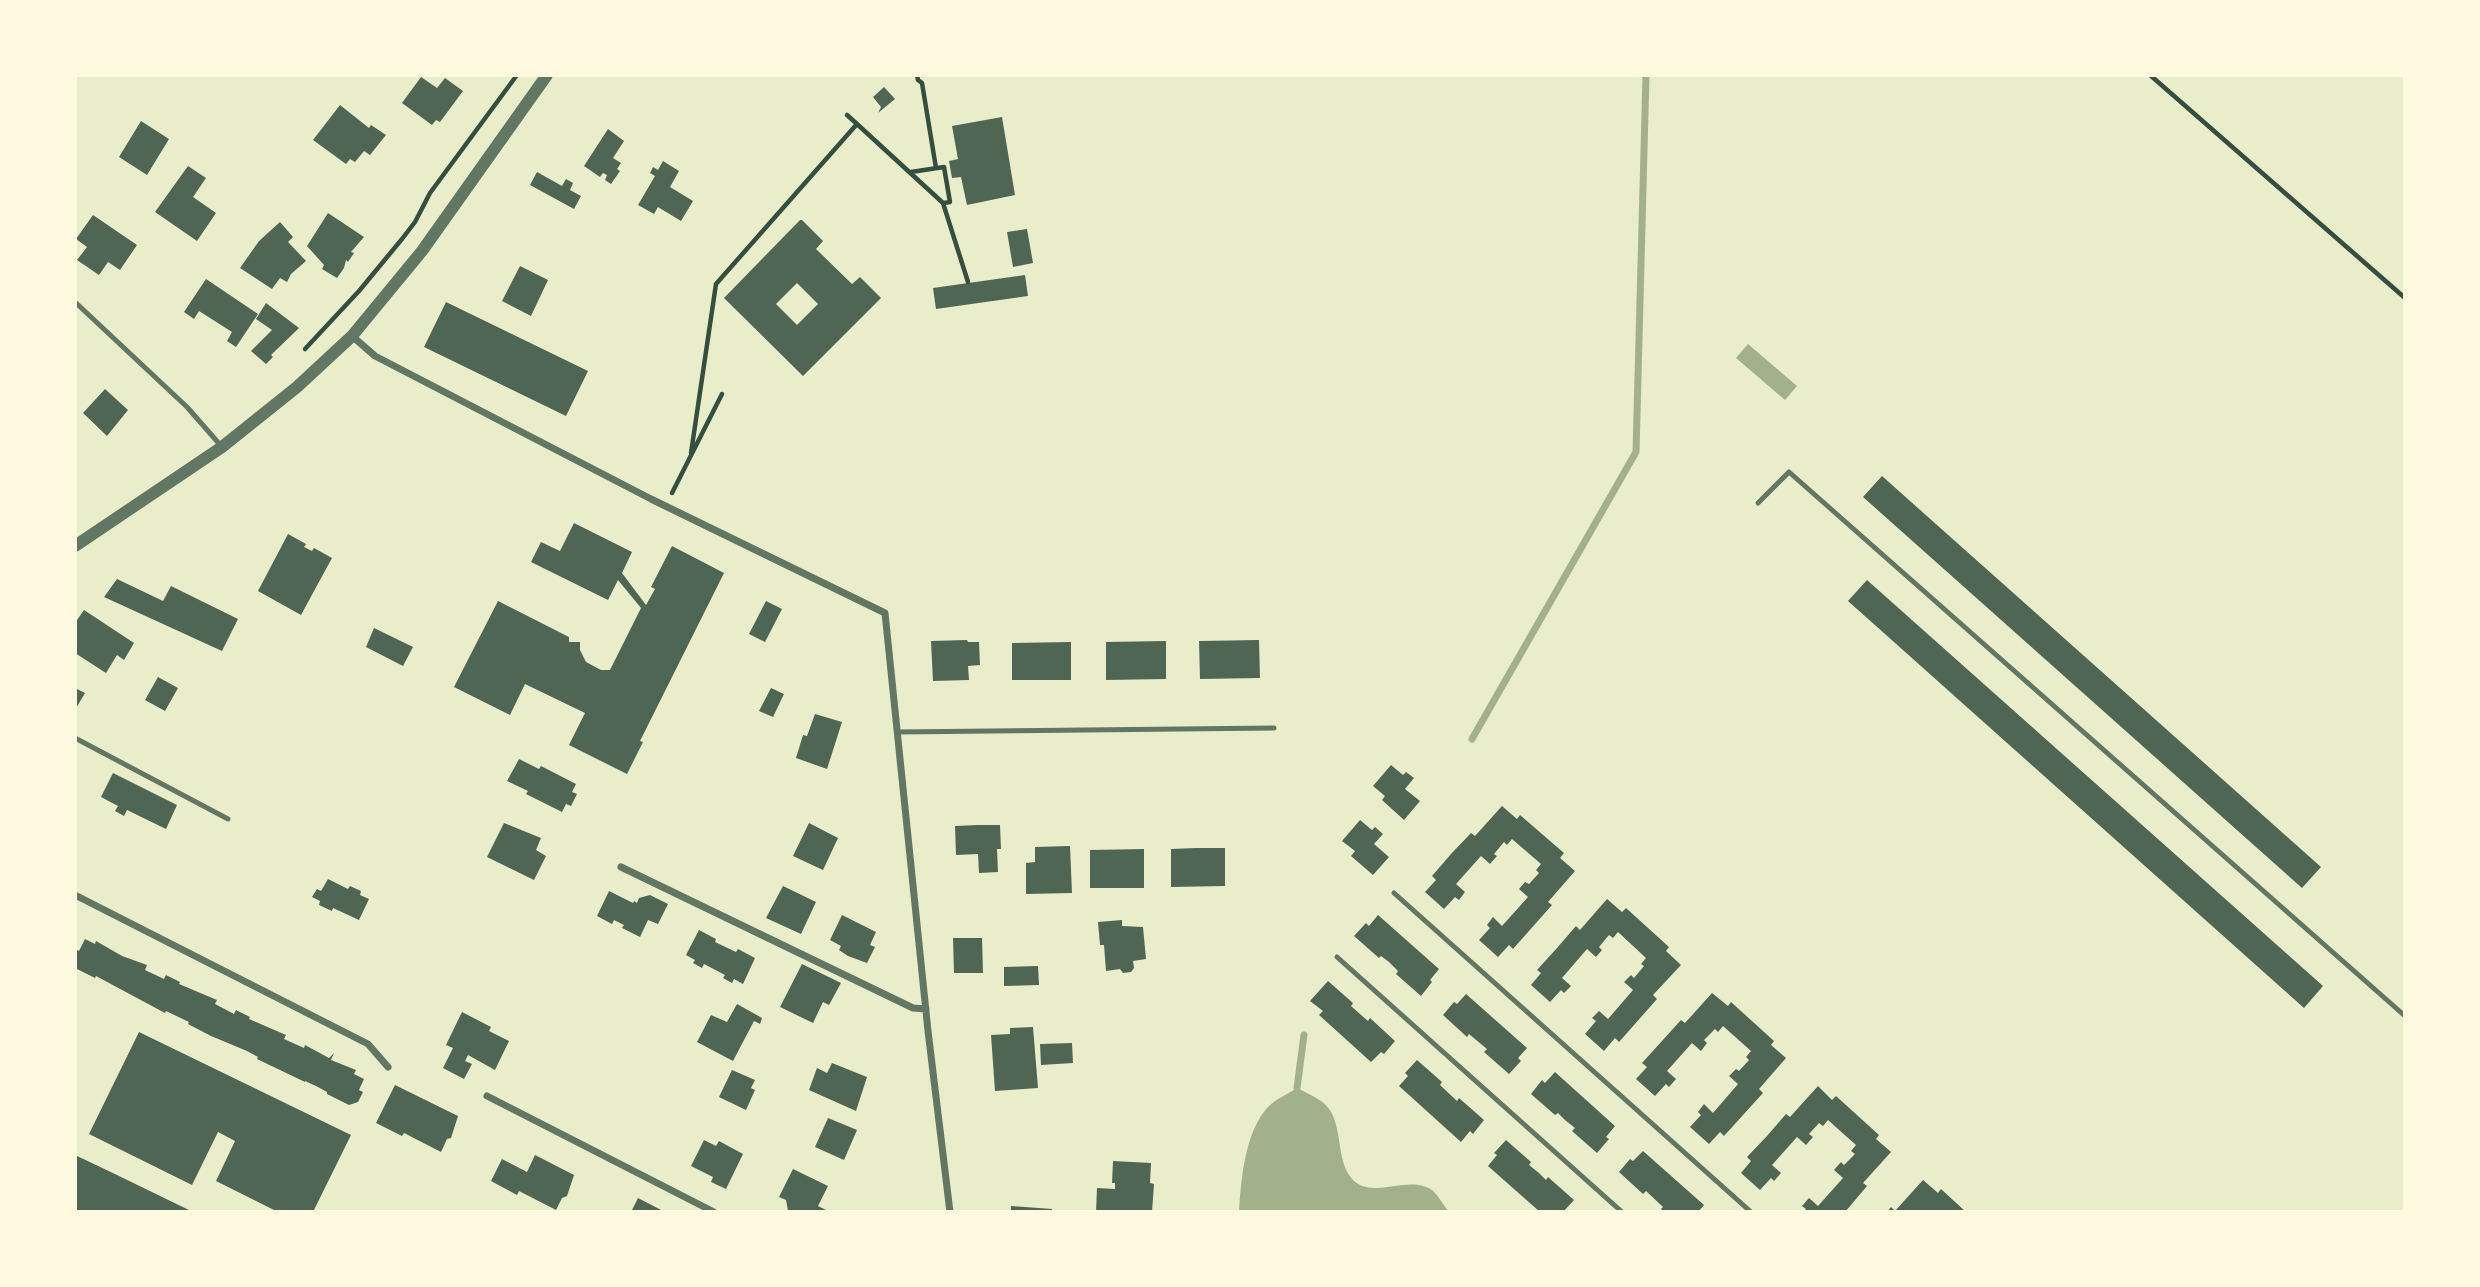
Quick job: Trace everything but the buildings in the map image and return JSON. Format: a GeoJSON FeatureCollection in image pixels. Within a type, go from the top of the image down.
{"type":"FeatureCollection","features":[{"type":"Feature","properties":{"kind":"street"},"geometry":{"type":"LineString","coordinates":[[75,546],[222,447],[297,387],[352,336],[422,251],[547,75]]}},
{"type":"Feature","properties":{"kind":"street"},"geometry":{"type":"LineString","coordinates":[[352,336],[375,356],[651,499],[885,613],[950,1212]]}},
{"type":"Feature","properties":{"kind":"street"},"geometry":{"type":"LineString","coordinates":[[621,867],[913,1007],[926,1009]]}},
{"type":"Feature","properties":{"kind":"street"},"geometry":{"type":"LineString","coordinates":[[75,895],[368,1044],[388,1068]]}},
{"type":"Feature","properties":{"kind":"street"},"geometry":{"type":"LineString","coordinates":[[487,1096],[714,1212]]}},
{"type":"Feature","properties":{"kind":"lane"},"geometry":{"type":"LineString","coordinates":[[75,302],[187,407],[222,447]]}},
{"type":"Feature","properties":{"kind":"lane"},"geometry":{"type":"LineString","coordinates":[[1758,503],[1789,472],[2405,1016]]}},
{"type":"Feature","properties":{"kind":"lane"},"geometry":{"type":"LineString","coordinates":[[897,732],[1274,728]]}},
{"type":"Feature","properties":{"kind":"lane"},"geometry":{"type":"LineString","coordinates":[[75,738],[228,819]]}},
{"type":"Feature","properties":{"kind":"lane"},"geometry":{"type":"LineString","coordinates":[[1394,893],[1751,1212]]}},
{"type":"Feature","properties":{"kind":"lane"},"geometry":{"type":"LineString","coordinates":[[1336,957],[1622,1212]]}},
{"type":"Feature","properties":{"kind":"path"},"geometry":{"type":"LineString","coordinates":[[305,349],[359,291],[402,239],[415,222],[430,193],[517,75]]}},
{"type":"Feature","properties":{"kind":"path"},"geometry":{"type":"LineString","coordinates":[[917,75],[922,83],[936,168]]}},
{"type":"Feature","properties":{"kind":"path"},"geometry":{"type":"LineString","coordinates":[[2150,75],[2405,298]]}},
{"type":"Feature","properties":{"kind":"path"},"geometry":{"type":"LineString","coordinates":[[847,115],[943,203],[968,282]]}},
{"type":"Feature","properties":{"kind":"path"},"geometry":{"type":"LineString","coordinates":[[691,453],[716,284],[857,124]]}},
{"type":"Feature","properties":{"kind":"path"},"geometry":{"type":"LineString","coordinates":[[910,172],[944,167],[950,202],[943,203]]}},
{"type":"Feature","properties":{"kind":"path"},"geometry":{"type":"LineString","coordinates":[[673,489],[722,394]]}},
{"type":"Feature","properties":{"kind":"shaded area"},"geometry":{"type":"Polygon","coordinates":[[[1748,344],[1797,386],[1785,400],[1736,358],[1748,344]]]}},
{"type":"Feature","properties":{"kind":"shaded area"},"geometry":{"type":"Polygon","coordinates":[[[1297,1088],[1329,1108],[1337,1128],[1343,1161],[1353,1180],[1361,1186],[1371,1188],[1413,1184],[1423,1186],[1434,1192],[1449,1212],[1239,1212],[1246,1156],[1254,1128],[1269,1106],[1297,1088]]]}},
{"type":"Feature","properties":{"kind":"waterway"},"geometry":{"type":"LineString","coordinates":[[1472,739],[1636,452],[1646,75]]}},
{"type":"Feature","properties":{"kind":"waterway"},"geometry":{"type":"LineString","coordinates":[[1297,1088],[1304,1035]]}}]}
